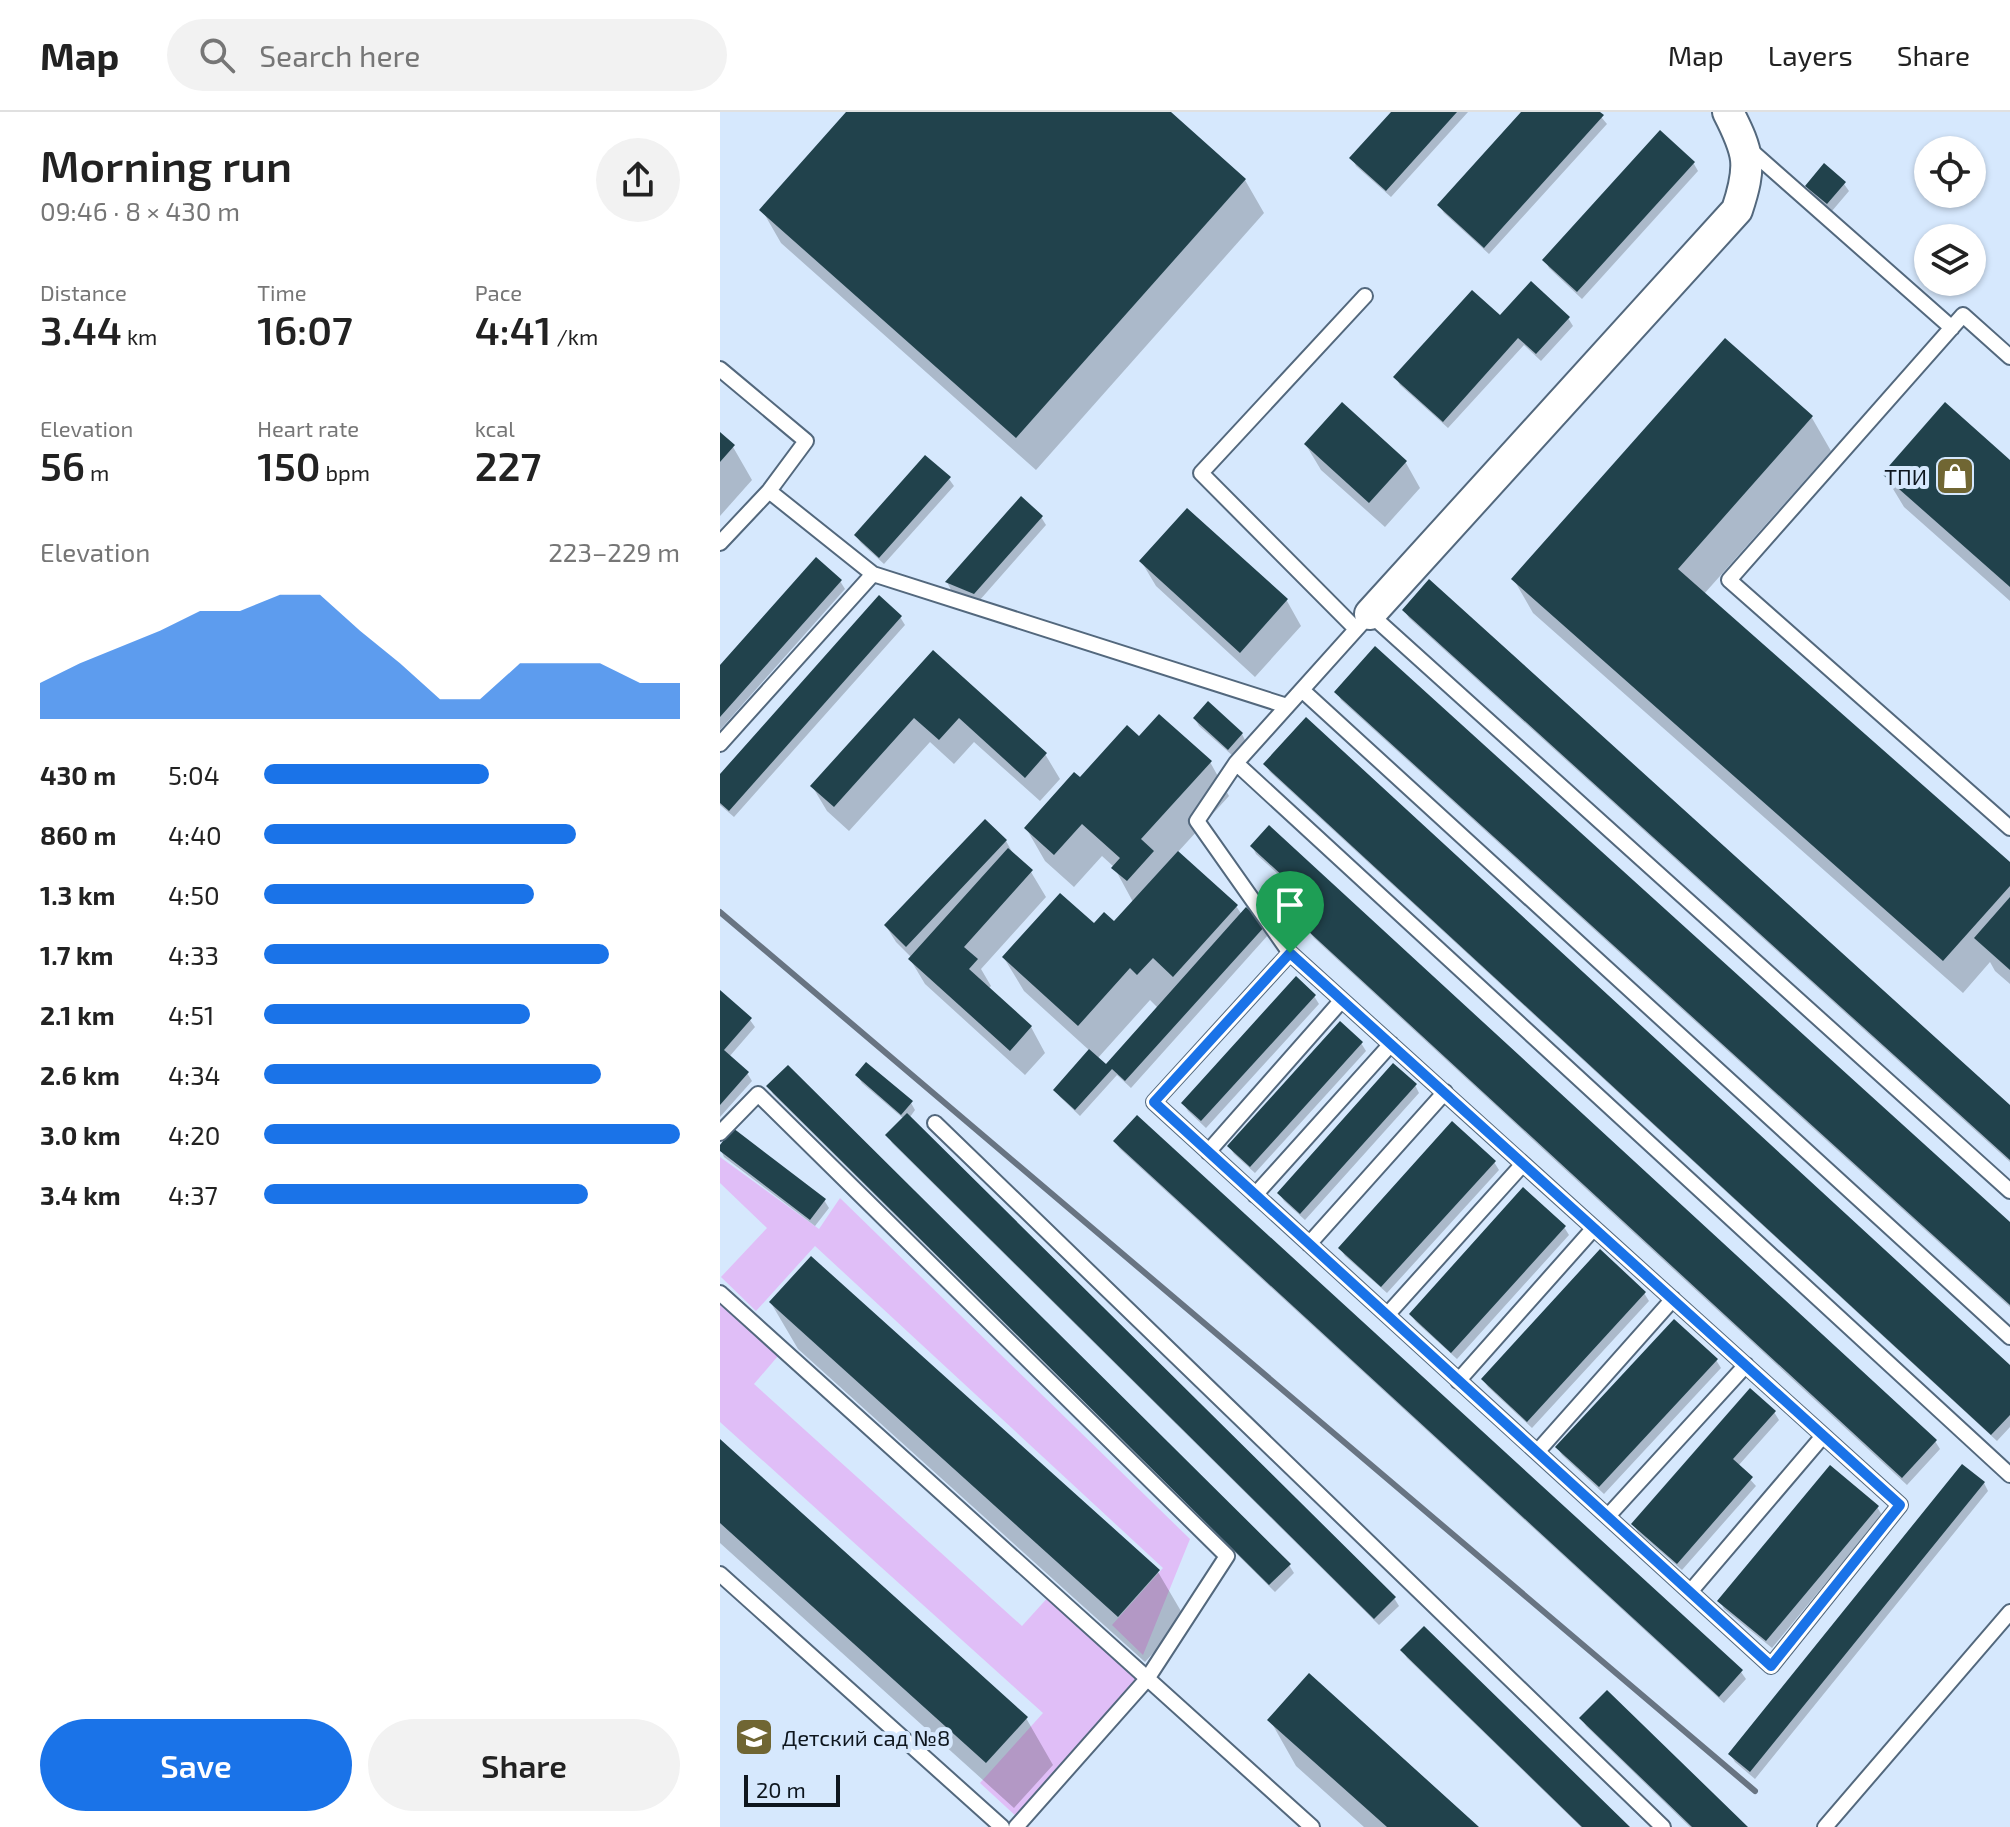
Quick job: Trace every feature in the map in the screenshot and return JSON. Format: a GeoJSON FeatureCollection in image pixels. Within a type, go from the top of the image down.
{"type":"FeatureCollection","features":[{"type":"Feature","properties":{"kind":"street"},"geometry":{"type":"LineString","coordinates":[[1363,621],[1737,210],[1746,182],[1745,145],[1728,112]]}},
{"type":"Feature","properties":{"kind":"lane"},"geometry":{"type":"LineString","coordinates":[[1745,145],[1952,328]]}},
{"type":"Feature","properties":{"kind":"lane"},"geometry":{"type":"LineString","coordinates":[[1365,296],[1201,473],[1363,621],[2010,1191]]}},
{"type":"Feature","properties":{"kind":"lane"},"geometry":{"type":"LineString","coordinates":[[2010,357],[1963,315],[1729,580],[2010,828]]}},
{"type":"Feature","properties":{"kind":"lane"},"geometry":{"type":"LineString","coordinates":[[720,369],[806,441],[769,491],[720,543]]}},
{"type":"Feature","properties":{"kind":"lane"},"geometry":{"type":"LineString","coordinates":[[769,491],[873,574],[1287,706]]}},
{"type":"Feature","properties":{"kind":"lane"},"geometry":{"type":"LineString","coordinates":[[720,744],[873,574]]}},
{"type":"Feature","properties":{"kind":"lane"},"geometry":{"type":"LineString","coordinates":[[1290,953],[1154,1102],[1771,1666],[1900,1505],[1290,953],[1197,821],[1236,763],[1363,621]]}},
{"type":"Feature","properties":{"kind":"lane"},"geometry":{"type":"LineString","coordinates":[[1302,690],[2010,1337]]}},
{"type":"Feature","properties":{"kind":"lane"},"geometry":{"type":"LineString","coordinates":[[1236,763],[2010,1475]]}},
{"type":"Feature","properties":{"kind":"lane"},"geometry":{"type":"LineString","coordinates":[[1208,1152],[1342,1000]]}},
{"type":"Feature","properties":{"kind":"lane"},"geometry":{"type":"LineString","coordinates":[[1255,1195],[1391,1044]]}},
{"type":"Feature","properties":{"kind":"lane"},"geometry":{"type":"LineString","coordinates":[[1309,1244],[1445,1092]]}},
{"type":"Feature","properties":{"kind":"lane"},"geometry":{"type":"LineString","coordinates":[[720,1133],[758,1094],[1227,1556],[1147,1679],[1016,1827]]}},
{"type":"Feature","properties":{"kind":"lane"},"geometry":{"type":"LineString","coordinates":[[935,1123],[1663,1827]]}},
{"type":"Feature","properties":{"kind":"lane"},"geometry":{"type":"LineString","coordinates":[[1387,1315],[1523,1164]]}},
{"type":"Feature","properties":{"kind":"lane"},"geometry":{"type":"LineString","coordinates":[[1458,1381],[1594,1228]]}},
{"type":"Feature","properties":{"kind":"lane"},"geometry":{"type":"LineString","coordinates":[[720,1293],[1312,1827]]}},
{"type":"Feature","properties":{"kind":"lane"},"geometry":{"type":"LineString","coordinates":[[1537,1452],[1673,1299]]}},
{"type":"Feature","properties":{"kind":"lane"},"geometry":{"type":"LineString","coordinates":[[1608,1516],[1746,1365]]}},
{"type":"Feature","properties":{"kind":"lane"},"geometry":{"type":"LineString","coordinates":[[1690,1592],[1823,1436]]}},
{"type":"Feature","properties":{"kind":"lane"},"geometry":{"type":"LineString","coordinates":[[720,1574],[1002,1827]]}},
{"type":"Feature","properties":{"kind":"lane"},"geometry":{"type":"LineString","coordinates":[[1825,1827],[2010,1612]]}},
{"type":"Feature","properties":{"kind":"shaded area"},"geometry":{"type":"Polygon","coordinates":[[[720,1157],[819,1229],[840,1198],[1190,1539],[1143,1655],[1112,1625],[1163,1568],[815,1246],[756,1311],[721,1277],[767,1228],[720,1183],[720,1157]]]}},
{"type":"Feature","properties":{"kind":"shaded area"},"geometry":{"type":"Polygon","coordinates":[[[720,1304],[778,1356],[754,1384],[1022,1626],[1051,1594],[1145,1679],[1019,1819],[980,1783],[1043,1713],[720,1422],[720,1304]]]}},
{"type":"Feature","properties":{"kind":"building"},"geometry":{"type":"Polygon","coordinates":[[[846,112],[1171,112],[1246,179],[1016,438],[759,210],[846,112]]]}},
{"type":"Feature","properties":{"kind":"building"},"geometry":{"type":"Polygon","coordinates":[[[1391,112],[1457,112],[1386,191],[1349,158],[1391,112]]]}},
{"type":"Feature","properties":{"kind":"building"},"geometry":{"type":"Polygon","coordinates":[[[1521,112],[1600,112],[1604,115],[1484,248],[1437,205],[1521,112]]]}},
{"type":"Feature","properties":{"kind":"building"},"geometry":{"type":"Polygon","coordinates":[[[1660,130],[1695,162],[1577,292],[1542,260],[1660,130]]]}},
{"type":"Feature","properties":{"kind":"building"},"geometry":{"type":"Polygon","coordinates":[[[1824,163],[1846,182],[1827,204],[1805,186],[1824,163]]]}},
{"type":"Feature","properties":{"kind":"building"},"geometry":{"type":"Polygon","coordinates":[[[1531,281],[1570,317],[1536,354],[1518,338],[1443,422],[1393,377],[1472,290],[1500,315],[1531,281]]]}},
{"type":"Feature","properties":{"kind":"building"},"geometry":{"type":"Polygon","coordinates":[[[1725,338],[1813,416],[1678,569],[2010,862],[2010,886],[1943,961],[1511,579],[1725,338]]]}},
{"type":"Feature","properties":{"kind":"building"},"geometry":{"type":"Polygon","coordinates":[[[1342,402],[1407,461],[1369,503],[1304,444],[1342,402]]]}},
{"type":"Feature","properties":{"kind":"building"},"geometry":{"type":"Polygon","coordinates":[[[1945,402],[2010,460],[2010,587],[1882,474],[1945,402]]]}},
{"type":"Feature","properties":{"kind":"building"},"geometry":{"type":"Polygon","coordinates":[[[720,432],[735,445],[720,462],[720,432]]]}},
{"type":"Feature","properties":{"kind":"building"},"geometry":{"type":"Polygon","coordinates":[[[925,455],[951,477],[879,558],[854,535],[925,455]]]}},
{"type":"Feature","properties":{"kind":"building"},"geometry":{"type":"Polygon","coordinates":[[[1021,496],[1043,516],[974,594],[945,582],[1021,496]]]}},
{"type":"Feature","properties":{"kind":"building"},"geometry":{"type":"Polygon","coordinates":[[[1187,508],[1288,599],[1240,653],[1139,561],[1187,508]]]}},
{"type":"Feature","properties":{"kind":"building"},"geometry":{"type":"Polygon","coordinates":[[[816,557],[842,580],[720,717],[720,665],[816,557]]]}},
{"type":"Feature","properties":{"kind":"building"},"geometry":{"type":"Polygon","coordinates":[[[1429,579],[2010,1105],[2010,1160],[1402,610],[1429,579]]]}},
{"type":"Feature","properties":{"kind":"building"},"geometry":{"type":"Polygon","coordinates":[[[879,595],[902,616],[729,811],[720,803],[720,774],[879,595]]]}},
{"type":"Feature","properties":{"kind":"building"},"geometry":{"type":"Polygon","coordinates":[[[1375,646],[2010,1222],[2010,1305],[1334,692],[1375,646]]]}},
{"type":"Feature","properties":{"kind":"building"},"geometry":{"type":"Polygon","coordinates":[[[933,650],[1047,753],[1025,778],[959,718],[939,740],[914,718],[834,807],[810,786],[933,650]]]}},
{"type":"Feature","properties":{"kind":"building"},"geometry":{"type":"Polygon","coordinates":[[[1208,701],[1243,733],[1228,750],[1193,718],[1208,701]]]}},
{"type":"Feature","properties":{"kind":"building"},"geometry":{"type":"Polygon","coordinates":[[[1159,714],[1212,761],[1141,839],[1154,851],[1127,881],[1111,868],[1120,858],[1082,824],[1054,855],[1024,828],[1074,772],[1080,777],[1127,725],[1139,736],[1159,714]]]}},
{"type":"Feature","properties":{"kind":"building"},"geometry":{"type":"Polygon","coordinates":[[[1306,717],[2010,1365],[2010,1415],[1991,1435],[1263,764],[1306,717]]]}},
{"type":"Feature","properties":{"kind":"building"},"geometry":{"type":"Polygon","coordinates":[[[985,819],[1007,840],[906,947],[884,925],[985,819]]]}},
{"type":"Feature","properties":{"kind":"building"},"geometry":{"type":"Polygon","coordinates":[[[1269,825],[1937,1440],[1902,1478],[1307,930],[1314,923],[1300,911],[1310,901],[1250,846],[1269,825]]]}},
{"type":"Feature","properties":{"kind":"building"},"geometry":{"type":"Polygon","coordinates":[[[1008,848],[1033,870],[964,947],[978,959],[969,969],[1032,1026],[1010,1051],[908,959],[1008,848]]]}},
{"type":"Feature","properties":{"kind":"building"},"geometry":{"type":"Polygon","coordinates":[[[1178,851],[1238,905],[1173,977],[1153,958],[1137,975],[1130,968],[1078,1026],[1002,957],[1060,893],[1094,923],[1104,912],[1114,921],[1178,851]]]}},
{"type":"Feature","properties":{"kind":"building"},"geometry":{"type":"Polygon","coordinates":[[[2010,897],[2010,970],[1974,938],[2010,897]]]}},
{"type":"Feature","properties":{"kind":"building"},"geometry":{"type":"Polygon","coordinates":[[[1246,907],[1266,925],[1125,1081],[1112,1069],[1075,1110],[1053,1090],[1089,1049],[1106,1064],[1246,907]]]}},
{"type":"Feature","properties":{"kind":"building"},"geometry":{"type":"Polygon","coordinates":[[[1296,976],[1316,995],[1201,1121],[1181,1103],[1296,976]]]}},
{"type":"Feature","properties":{"kind":"building"},"geometry":{"type":"Polygon","coordinates":[[[720,990],[752,1018],[724,1050],[749,1072],[720,1105],[720,990]]]}},
{"type":"Feature","properties":{"kind":"building"},"geometry":{"type":"Polygon","coordinates":[[[1340,1021],[1363,1042],[1250,1167],[1227,1146],[1340,1021]]]}},
{"type":"Feature","properties":{"kind":"building"},"geometry":{"type":"Polygon","coordinates":[[[866,1062],[913,1101],[901,1115],[855,1075],[866,1062]]]}},
{"type":"Feature","properties":{"kind":"building"},"geometry":{"type":"Polygon","coordinates":[[[1393,1063],[1417,1084],[1300,1214],[1277,1193],[1393,1063]]]}},
{"type":"Feature","properties":{"kind":"building"},"geometry":{"type":"Polygon","coordinates":[[[788,1065],[1291,1564],[1269,1585],[766,1086],[788,1065]]]}},
{"type":"Feature","properties":{"kind":"building"},"geometry":{"type":"Polygon","coordinates":[[[907,1113],[1396,1597],[1374,1619],[885,1135],[907,1113]]]}},
{"type":"Feature","properties":{"kind":"building"},"geometry":{"type":"Polygon","coordinates":[[[1137,1115],[1743,1670],[1719,1697],[1113,1141],[1137,1115]]]}},
{"type":"Feature","properties":{"kind":"building"},"geometry":{"type":"Polygon","coordinates":[[[1452,1121],[1496,1161],[1381,1287],[1338,1248],[1452,1121]]]}},
{"type":"Feature","properties":{"kind":"building"},"geometry":{"type":"Polygon","coordinates":[[[733,1128],[826,1199],[810,1220],[720,1151],[720,1145],[733,1128]]]}},
{"type":"Feature","properties":{"kind":"building"},"geometry":{"type":"Polygon","coordinates":[[[1523,1187],[1566,1226],[1451,1353],[1409,1314],[1523,1187]]]}},
{"type":"Feature","properties":{"kind":"building"},"geometry":{"type":"Polygon","coordinates":[[[1600,1249],[1646,1292],[1527,1422],[1481,1379],[1600,1249]]]}},
{"type":"Feature","properties":{"kind":"building"},"geometry":{"type":"Polygon","coordinates":[[[811,1256],[1160,1570],[1118,1617],[769,1302],[811,1256]]]}},
{"type":"Feature","properties":{"kind":"building"},"geometry":{"type":"Polygon","coordinates":[[[1674,1319],[1718,1359],[1599,1487],[1555,1447],[1674,1319]]]}},
{"type":"Feature","properties":{"kind":"building"},"geometry":{"type":"Polygon","coordinates":[[[1750,1388],[1776,1411],[1733,1459],[1753,1477],[1677,1564],[1631,1524],[1750,1388]]]}},
{"type":"Feature","properties":{"kind":"building"},"geometry":{"type":"Polygon","coordinates":[[[720,1439],[1028,1717],[986,1763],[720,1523],[720,1439]]]}},
{"type":"Feature","properties":{"kind":"building"},"geometry":{"type":"Polygon","coordinates":[[[1962,1464],[1985,1482],[1750,1772],[1728,1754],[1962,1464]]]}},
{"type":"Feature","properties":{"kind":"building"},"geometry":{"type":"Polygon","coordinates":[[[1830,1465],[1879,1506],[1766,1641],[1717,1601],[1830,1465]]]}},
{"type":"Feature","properties":{"kind":"building"},"geometry":{"type":"Polygon","coordinates":[[[1424,1626],[1630,1827],[1582,1827],[1400,1650],[1424,1626]]]}},
{"type":"Feature","properties":{"kind":"building"},"geometry":{"type":"Polygon","coordinates":[[[1309,1673],[1479,1827],[1387,1827],[1267,1720],[1309,1673]]]}},
{"type":"Feature","properties":{"kind":"building"},"geometry":{"type":"Polygon","coordinates":[[[1607,1690],[1748,1827],[1692,1827],[1579,1718],[1607,1690]]]}},
{"type":"Feature","properties":{"kind":"railway"},"geometry":{"type":"LineString","coordinates":[[720,912],[1755,1791]]}},
{"type":"Feature","properties":{"kind":"place","name":"ТПИ"},"geometry":{"type":"Point","coordinates":[1955,476]}},
{"type":"Feature","properties":{"kind":"place","name":"Детский сад №8"},"geometry":{"type":"Point","coordinates":[754,1737]}},
{"type":"Feature","properties":{"kind":"route"},"geometry":{"type":"LineString","coordinates":[[1290,953],[1900,1505],[1771,1666],[1154,1102],[1290,953]]}}]}
